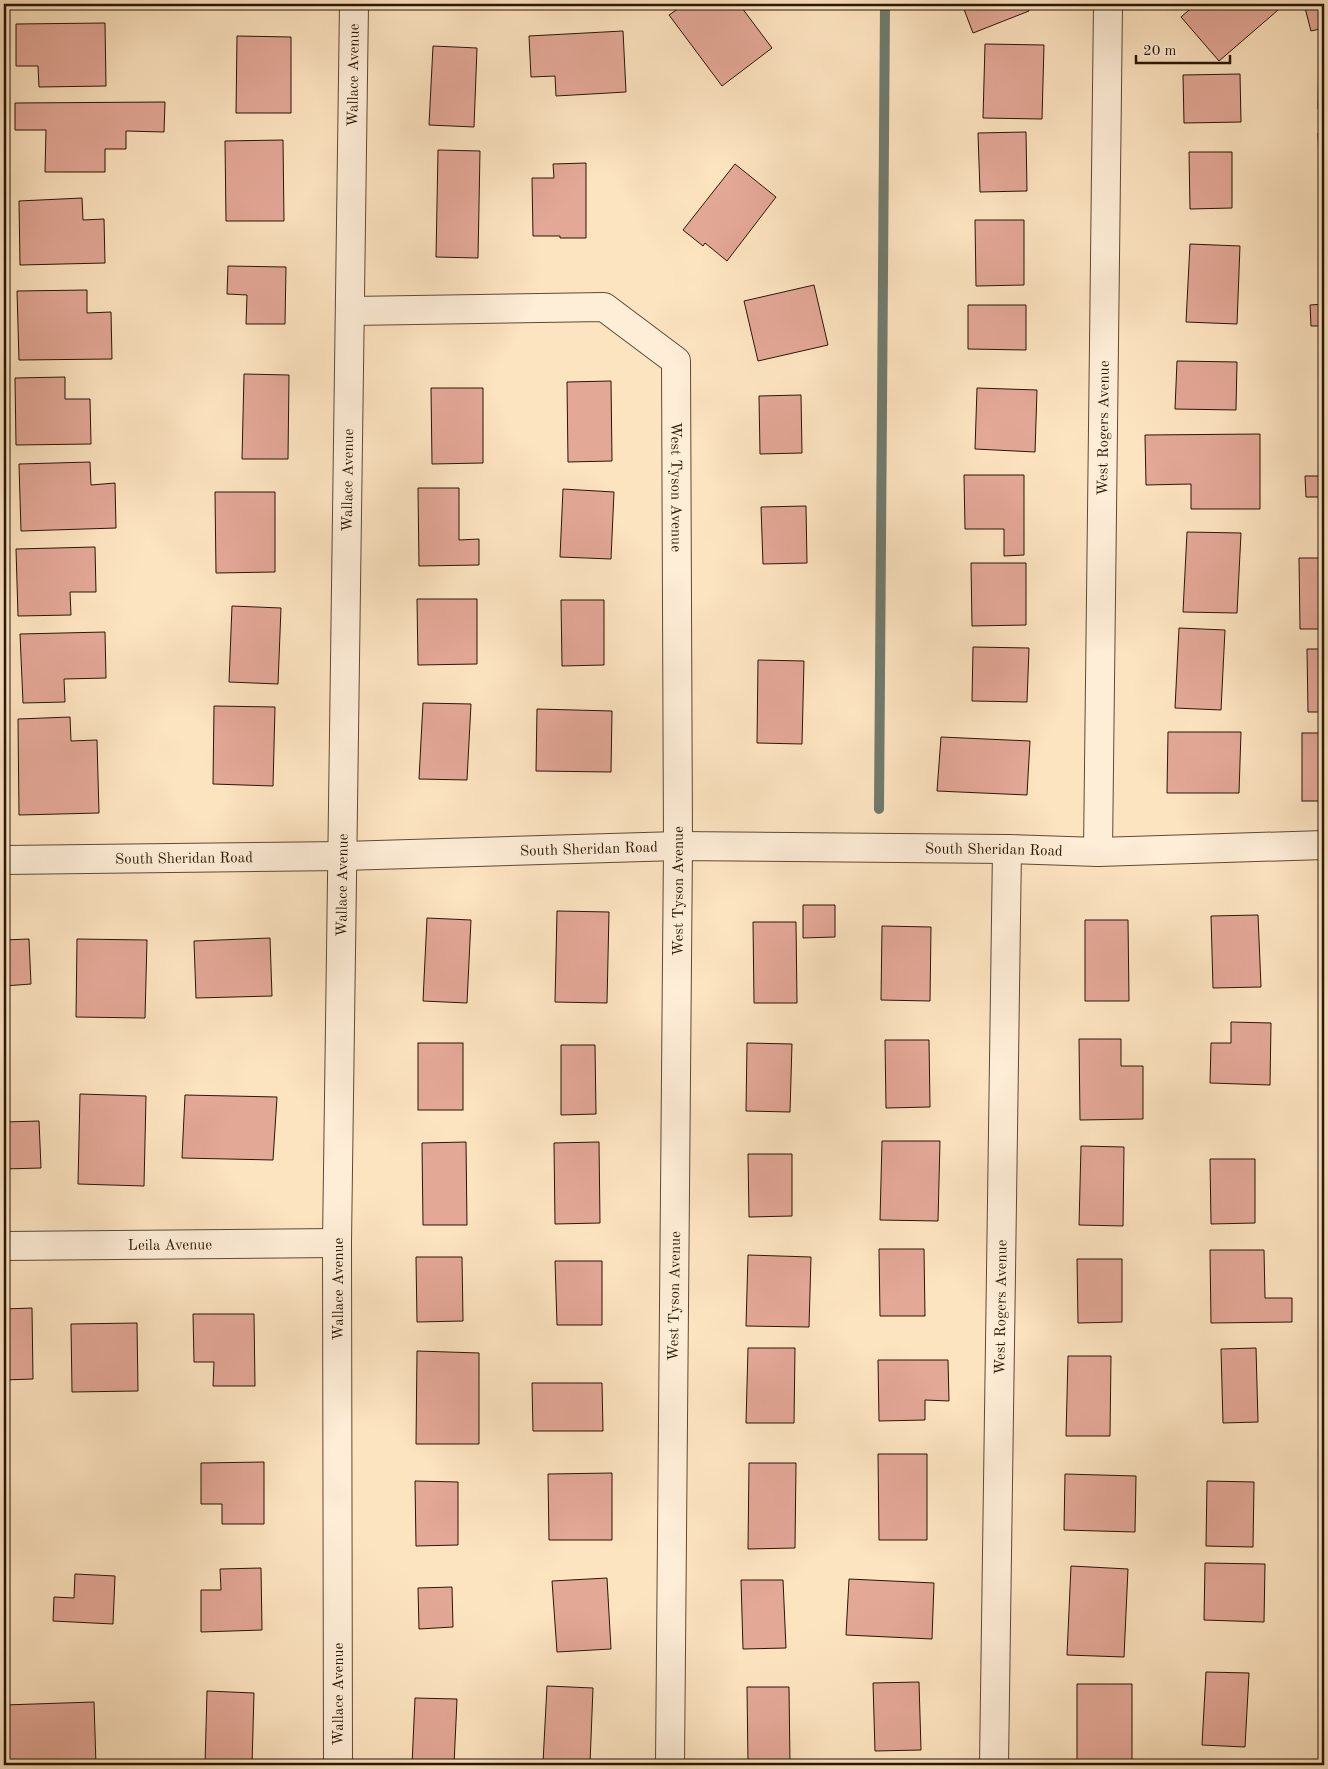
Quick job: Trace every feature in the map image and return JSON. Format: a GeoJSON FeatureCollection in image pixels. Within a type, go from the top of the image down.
{"type":"FeatureCollection","features":[{"type":"Feature","properties":{"kind":"street","name":"Wallace Avenue"},"geometry":{"type":"LineString","coordinates":[[338,1765],[337,1243],[354,4]]}},
{"type":"Feature","properties":{"kind":"street","name":"West Rogers Avenue"},"geometry":{"type":"LineString","coordinates":[[1098,852],[1108,4]]}},
{"type":"Feature","properties":{"kind":"street","name":"West Tyson Avenue"},"geometry":{"type":"LineString","coordinates":[[351,311],[604,307],[676,361],[678,846],[670,1765]]}},
{"type":"Feature","properties":{"kind":"street","name":"South Sheridan Road"},"geometry":{"type":"LineString","coordinates":[[4,860],[343,856],[678,846],[1007,849],[1098,852],[1324,845]]}},
{"type":"Feature","properties":{"kind":"street","name":"West Rogers Avenue"},"geometry":{"type":"LineString","coordinates":[[994,1765],[1007,849]]}},
{"type":"Feature","properties":{"kind":"street","name":"Leila Avenue"},"geometry":{"type":"LineString","coordinates":[[4,1246],[337,1243]]}},
{"type":"Feature","properties":{"kind":"building"},"geometry":{"type":"Polygon","coordinates":[[[685,4],[739,4],[772,48],[722,86],[669,15],[685,4]]]}},
{"type":"Feature","properties":{"kind":"building"},"geometry":{"type":"Polygon","coordinates":[[[962,4],[1027,4],[1029,11],[973,33],[962,4]]]}},
{"type":"Feature","properties":{"kind":"building"},"geometry":{"type":"Polygon","coordinates":[[[1196,4],[1285,4],[1219,61],[1181,17],[1196,4]]]}},
{"type":"Feature","properties":{"kind":"building"},"geometry":{"type":"Polygon","coordinates":[[[1304,4],[1324,4],[1324,28],[1311,31],[1304,4]]]}},
{"type":"Feature","properties":{"kind":"building"},"geometry":{"type":"Polygon","coordinates":[[[105,23],[106,86],[39,87],[38,66],[16,66],[16,24],[105,23]]]}},
{"type":"Feature","properties":{"kind":"building"},"geometry":{"type":"Polygon","coordinates":[[[623,31],[626,92],[556,96],[555,76],[531,77],[529,36],[623,31]]]}},
{"type":"Feature","properties":{"kind":"building"},"geometry":{"type":"Polygon","coordinates":[[[237,36],[291,37],[291,113],[236,113],[237,36]]]}},
{"type":"Feature","properties":{"kind":"building"},"geometry":{"type":"Polygon","coordinates":[[[1319,42],[1324,42],[1324,109],[1318,109],[1319,42]]]}},
{"type":"Feature","properties":{"kind":"building"},"geometry":{"type":"Polygon","coordinates":[[[985,44],[1044,45],[1042,119],[983,118],[985,44]]]}},
{"type":"Feature","properties":{"kind":"building"},"geometry":{"type":"Polygon","coordinates":[[[433,46],[477,48],[474,127],[429,125],[433,46]]]}},
{"type":"Feature","properties":{"kind":"building"},"geometry":{"type":"Polygon","coordinates":[[[1240,74],[1241,122],[1184,123],[1183,75],[1240,74]]]}},
{"type":"Feature","properties":{"kind":"building"},"geometry":{"type":"Polygon","coordinates":[[[165,102],[164,132],[126,131],[126,149],[105,149],[105,172],[45,172],[46,130],[15,130],[15,103],[165,102]]]}},
{"type":"Feature","properties":{"kind":"building"},"geometry":{"type":"Polygon","coordinates":[[[1026,132],[1027,191],[980,192],[978,133],[1026,132]]]}},
{"type":"Feature","properties":{"kind":"building"},"geometry":{"type":"Polygon","coordinates":[[[1318,133],[1324,133],[1324,195],[1320,195],[1318,133]]]}},
{"type":"Feature","properties":{"kind":"building"},"geometry":{"type":"Polygon","coordinates":[[[283,140],[284,221],[226,221],[225,141],[283,140]]]}},
{"type":"Feature","properties":{"kind":"building"},"geometry":{"type":"Polygon","coordinates":[[[438,150],[480,151],[478,258],[436,257],[438,150]]]}},
{"type":"Feature","properties":{"kind":"building"},"geometry":{"type":"Polygon","coordinates":[[[1189,152],[1232,152],[1232,208],[1190,209],[1189,152]]]}},
{"type":"Feature","properties":{"kind":"building"},"geometry":{"type":"Polygon","coordinates":[[[586,163],[586,238],[533,236],[532,178],[554,178],[553,164],[586,163]]]}},
{"type":"Feature","properties":{"kind":"building"},"geometry":{"type":"Polygon","coordinates":[[[735,164],[776,197],[727,261],[705,243],[703,246],[683,230],[735,164]]]}},
{"type":"Feature","properties":{"kind":"building"},"geometry":{"type":"Polygon","coordinates":[[[82,198],[83,220],[104,219],[105,263],[20,265],[19,201],[82,198]]]}},
{"type":"Feature","properties":{"kind":"building"},"geometry":{"type":"Polygon","coordinates":[[[975,220],[1024,220],[1024,285],[976,286],[975,220]]]}},
{"type":"Feature","properties":{"kind":"building"},"geometry":{"type":"Polygon","coordinates":[[[1190,244],[1240,246],[1237,324],[1186,322],[1190,244]]]}},
{"type":"Feature","properties":{"kind":"building"},"geometry":{"type":"Polygon","coordinates":[[[228,266],[286,267],[285,324],[246,324],[247,295],[227,294],[228,266]]]}},
{"type":"Feature","properties":{"kind":"building"},"geometry":{"type":"Polygon","coordinates":[[[814,285],[828,345],[758,361],[744,301],[814,285]]]}},
{"type":"Feature","properties":{"kind":"building"},"geometry":{"type":"Polygon","coordinates":[[[87,290],[87,313],[111,312],[112,359],[19,360],[17,291],[87,290]]]}},
{"type":"Feature","properties":{"kind":"building"},"geometry":{"type":"Polygon","coordinates":[[[1324,304],[1324,326],[1311,326],[1310,305],[1324,304]]]}},
{"type":"Feature","properties":{"kind":"building"},"geometry":{"type":"Polygon","coordinates":[[[968,305],[1026,305],[1026,350],[968,349],[968,305]]]}},
{"type":"Feature","properties":{"kind":"building"},"geometry":{"type":"Polygon","coordinates":[[[1177,361],[1237,362],[1236,410],[1175,409],[1177,361]]]}},
{"type":"Feature","properties":{"kind":"building"},"geometry":{"type":"Polygon","coordinates":[[[244,374],[289,375],[288,459],[242,459],[244,374]]]}},
{"type":"Feature","properties":{"kind":"building"},"geometry":{"type":"Polygon","coordinates":[[[65,377],[65,399],[90,399],[91,444],[16,445],[15,378],[65,377]]]}},
{"type":"Feature","properties":{"kind":"building"},"geometry":{"type":"Polygon","coordinates":[[[611,381],[612,461],[568,462],[567,382],[611,381]]]}},
{"type":"Feature","properties":{"kind":"building"},"geometry":{"type":"Polygon","coordinates":[[[431,388],[483,388],[483,463],[432,464],[431,388]]]}},
{"type":"Feature","properties":{"kind":"building"},"geometry":{"type":"Polygon","coordinates":[[[977,388],[1037,390],[1035,452],[975,449],[977,388]]]}},
{"type":"Feature","properties":{"kind":"building"},"geometry":{"type":"Polygon","coordinates":[[[801,395],[802,453],[760,454],[759,396],[801,395]]]}},
{"type":"Feature","properties":{"kind":"building"},"geometry":{"type":"Polygon","coordinates":[[[1260,434],[1260,509],[1191,509],[1191,484],[1146,485],[1145,435],[1260,434]]]}},
{"type":"Feature","properties":{"kind":"building"},"geometry":{"type":"Polygon","coordinates":[[[90,462],[91,485],[115,483],[116,528],[21,531],[19,464],[90,462]]]}},
{"type":"Feature","properties":{"kind":"building"},"geometry":{"type":"Polygon","coordinates":[[[964,475],[1024,475],[1024,555],[1004,556],[1004,529],[965,529],[964,475]]]}},
{"type":"Feature","properties":{"kind":"building"},"geometry":{"type":"Polygon","coordinates":[[[1305,476],[1324,476],[1324,497],[1306,497],[1305,476]]]}},
{"type":"Feature","properties":{"kind":"building"},"geometry":{"type":"Polygon","coordinates":[[[418,488],[459,488],[459,540],[479,539],[479,565],[419,566],[418,488]]]}},
{"type":"Feature","properties":{"kind":"building"},"geometry":{"type":"Polygon","coordinates":[[[563,489],[614,492],[611,559],[560,557],[563,489]]]}},
{"type":"Feature","properties":{"kind":"building"},"geometry":{"type":"Polygon","coordinates":[[[215,492],[275,492],[275,572],[216,573],[215,492]]]}},
{"type":"Feature","properties":{"kind":"building"},"geometry":{"type":"Polygon","coordinates":[[[806,506],[807,563],[763,564],[761,507],[806,506]]]}},
{"type":"Feature","properties":{"kind":"building"},"geometry":{"type":"Polygon","coordinates":[[[1187,532],[1241,533],[1237,613],[1183,612],[1187,532]]]}},
{"type":"Feature","properties":{"kind":"building"},"geometry":{"type":"Polygon","coordinates":[[[95,547],[96,592],[70,592],[71,615],[18,616],[16,549],[95,547]]]}},
{"type":"Feature","properties":{"kind":"building"},"geometry":{"type":"Polygon","coordinates":[[[1299,558],[1324,558],[1324,629],[1300,629],[1299,558]]]}},
{"type":"Feature","properties":{"kind":"building"},"geometry":{"type":"Polygon","coordinates":[[[971,563],[1026,563],[1026,625],[972,626],[971,563]]]}},
{"type":"Feature","properties":{"kind":"building"},"geometry":{"type":"Polygon","coordinates":[[[417,599],[477,599],[477,664],[418,665],[417,599]]]}},
{"type":"Feature","properties":{"kind":"building"},"geometry":{"type":"Polygon","coordinates":[[[561,600],[604,600],[604,665],[562,666],[561,600]]]}},
{"type":"Feature","properties":{"kind":"building"},"geometry":{"type":"Polygon","coordinates":[[[232,606],[281,608],[278,684],[229,682],[232,606]]]}},
{"type":"Feature","properties":{"kind":"building"},"geometry":{"type":"Polygon","coordinates":[[[1179,628],[1225,630],[1221,710],[1175,708],[1179,628]]]}},
{"type":"Feature","properties":{"kind":"building"},"geometry":{"type":"Polygon","coordinates":[[[105,632],[106,678],[64,679],[65,702],[23,703],[20,634],[105,632]]]}},
{"type":"Feature","properties":{"kind":"building"},"geometry":{"type":"Polygon","coordinates":[[[973,647],[1029,648],[1027,702],[972,701],[973,647]]]}},
{"type":"Feature","properties":{"kind":"building"},"geometry":{"type":"Polygon","coordinates":[[[1307,649],[1324,649],[1324,712],[1308,712],[1307,649]]]}},
{"type":"Feature","properties":{"kind":"building"},"geometry":{"type":"Polygon","coordinates":[[[758,660],[804,661],[802,744],[757,743],[758,660]]]}},
{"type":"Feature","properties":{"kind":"building"},"geometry":{"type":"Polygon","coordinates":[[[423,703],[471,704],[467,780],[419,779],[423,703]]]}},
{"type":"Feature","properties":{"kind":"building"},"geometry":{"type":"Polygon","coordinates":[[[214,706],[275,707],[273,786],[213,784],[214,706]]]}},
{"type":"Feature","properties":{"kind":"building"},"geometry":{"type":"Polygon","coordinates":[[[537,709],[612,711],[611,772],[536,771],[537,709]]]}},
{"type":"Feature","properties":{"kind":"building"},"geometry":{"type":"Polygon","coordinates":[[[70,717],[71,741],[97,740],[99,813],[19,815],[18,719],[70,717]]]}},
{"type":"Feature","properties":{"kind":"building"},"geometry":{"type":"Polygon","coordinates":[[[1168,732],[1241,732],[1239,793],[1167,793],[1168,732]]]}},
{"type":"Feature","properties":{"kind":"building"},"geometry":{"type":"Polygon","coordinates":[[[1302,733],[1324,733],[1324,801],[1302,801],[1302,733]]]}},
{"type":"Feature","properties":{"kind":"building"},"geometry":{"type":"Polygon","coordinates":[[[941,737],[1030,741],[1027,795],[937,791],[941,737]]]}},
{"type":"Feature","properties":{"kind":"building"},"geometry":{"type":"Polygon","coordinates":[[[803,905],[835,905],[835,937],[803,938],[803,905]]]}},
{"type":"Feature","properties":{"kind":"building"},"geometry":{"type":"Polygon","coordinates":[[[557,911],[609,912],[607,1003],[555,1002],[557,911]]]}},
{"type":"Feature","properties":{"kind":"building"},"geometry":{"type":"Polygon","coordinates":[[[1258,915],[1261,987],[1213,988],[1211,916],[1258,915]]]}},
{"type":"Feature","properties":{"kind":"building"},"geometry":{"type":"Polygon","coordinates":[[[427,918],[471,920],[467,1003],[423,1001],[427,918]]]}},
{"type":"Feature","properties":{"kind":"building"},"geometry":{"type":"Polygon","coordinates":[[[1085,920],[1128,920],[1129,1001],[1085,1001],[1085,920]]]}},
{"type":"Feature","properties":{"kind":"building"},"geometry":{"type":"Polygon","coordinates":[[[753,922],[796,922],[797,1003],[754,1003],[753,922]]]}},
{"type":"Feature","properties":{"kind":"building"},"geometry":{"type":"Polygon","coordinates":[[[882,926],[931,927],[930,1001],[881,1000],[882,926]]]}},
{"type":"Feature","properties":{"kind":"building"},"geometry":{"type":"Polygon","coordinates":[[[270,938],[272,996],[196,998],[194,941],[270,938]]]}},
{"type":"Feature","properties":{"kind":"building"},"geometry":{"type":"Polygon","coordinates":[[[29,939],[31,984],[4,986],[4,940],[29,939]]]}},
{"type":"Feature","properties":{"kind":"building"},"geometry":{"type":"Polygon","coordinates":[[[77,939],[147,940],[145,1018],[76,1017],[77,939]]]}},
{"type":"Feature","properties":{"kind":"building"},"geometry":{"type":"Polygon","coordinates":[[[1231,1022],[1271,1023],[1270,1085],[1210,1083],[1211,1043],[1231,1043],[1231,1022]]]}},
{"type":"Feature","properties":{"kind":"building"},"geometry":{"type":"Polygon","coordinates":[[[1079,1039],[1121,1039],[1121,1066],[1143,1066],[1143,1119],[1080,1120],[1079,1039]]]}},
{"type":"Feature","properties":{"kind":"building"},"geometry":{"type":"Polygon","coordinates":[[[885,1040],[929,1040],[930,1107],[886,1108],[885,1040]]]}},
{"type":"Feature","properties":{"kind":"building"},"geometry":{"type":"Polygon","coordinates":[[[418,1043],[463,1043],[463,1110],[418,1110],[418,1043]]]}},
{"type":"Feature","properties":{"kind":"building"},"geometry":{"type":"Polygon","coordinates":[[[747,1043],[792,1044],[790,1112],[746,1111],[747,1043]]]}},
{"type":"Feature","properties":{"kind":"building"},"geometry":{"type":"Polygon","coordinates":[[[561,1045],[595,1045],[596,1114],[561,1115],[561,1045]]]}},
{"type":"Feature","properties":{"kind":"building"},"geometry":{"type":"Polygon","coordinates":[[[80,1094],[146,1096],[144,1186],[78,1184],[80,1094]]]}},
{"type":"Feature","properties":{"kind":"building"},"geometry":{"type":"Polygon","coordinates":[[[185,1095],[277,1097],[273,1160],[182,1158],[185,1095]]]}},
{"type":"Feature","properties":{"kind":"building"},"geometry":{"type":"Polygon","coordinates":[[[39,1121],[41,1168],[4,1169],[4,1122],[39,1121]]]}},
{"type":"Feature","properties":{"kind":"building"},"geometry":{"type":"Polygon","coordinates":[[[882,1141],[940,1141],[938,1221],[880,1220],[882,1141]]]}},
{"type":"Feature","properties":{"kind":"building"},"geometry":{"type":"Polygon","coordinates":[[[466,1142],[467,1225],[423,1225],[422,1143],[466,1142]]]}},
{"type":"Feature","properties":{"kind":"building"},"geometry":{"type":"Polygon","coordinates":[[[599,1142],[600,1223],[555,1224],[554,1143],[599,1142]]]}},
{"type":"Feature","properties":{"kind":"building"},"geometry":{"type":"Polygon","coordinates":[[[1081,1146],[1124,1147],[1123,1226],[1079,1225],[1081,1146]]]}},
{"type":"Feature","properties":{"kind":"building"},"geometry":{"type":"Polygon","coordinates":[[[748,1154],[792,1154],[792,1216],[749,1217],[748,1154]]]}},
{"type":"Feature","properties":{"kind":"building"},"geometry":{"type":"Polygon","coordinates":[[[1210,1159],[1255,1159],[1255,1223],[1211,1224],[1210,1159]]]}},
{"type":"Feature","properties":{"kind":"building"},"geometry":{"type":"Polygon","coordinates":[[[879,1249],[924,1249],[925,1316],[880,1316],[879,1249]]]}},
{"type":"Feature","properties":{"kind":"building"},"geometry":{"type":"Polygon","coordinates":[[[1210,1250],[1264,1250],[1265,1298],[1292,1298],[1292,1322],[1211,1323],[1210,1250]]]}},
{"type":"Feature","properties":{"kind":"building"},"geometry":{"type":"Polygon","coordinates":[[[748,1255],[811,1257],[809,1327],[746,1326],[748,1255]]]}},
{"type":"Feature","properties":{"kind":"building"},"geometry":{"type":"Polygon","coordinates":[[[416,1257],[462,1257],[463,1321],[417,1322],[416,1257]]]}},
{"type":"Feature","properties":{"kind":"building"},"geometry":{"type":"Polygon","coordinates":[[[1077,1259],[1122,1259],[1122,1322],[1078,1323],[1077,1259]]]}},
{"type":"Feature","properties":{"kind":"building"},"geometry":{"type":"Polygon","coordinates":[[[555,1261],[602,1261],[602,1325],[557,1325],[555,1261]]]}},
{"type":"Feature","properties":{"kind":"building"},"geometry":{"type":"Polygon","coordinates":[[[32,1308],[33,1379],[4,1380],[4,1309],[32,1308]]]}},
{"type":"Feature","properties":{"kind":"building"},"geometry":{"type":"Polygon","coordinates":[[[193,1314],[254,1314],[255,1386],[213,1386],[214,1362],[194,1362],[193,1314]]]}},
{"type":"Feature","properties":{"kind":"building"},"geometry":{"type":"Polygon","coordinates":[[[137,1323],[138,1391],[72,1392],[71,1324],[137,1323]]]}},
{"type":"Feature","properties":{"kind":"building"},"geometry":{"type":"Polygon","coordinates":[[[748,1348],[795,1348],[794,1423],[746,1423],[748,1348]]]}},
{"type":"Feature","properties":{"kind":"building"},"geometry":{"type":"Polygon","coordinates":[[[1256,1348],[1258,1422],[1223,1423],[1221,1349],[1256,1348]]]}},
{"type":"Feature","properties":{"kind":"building"},"geometry":{"type":"Polygon","coordinates":[[[417,1351],[479,1353],[479,1444],[416,1444],[417,1351]]]}},
{"type":"Feature","properties":{"kind":"building"},"geometry":{"type":"Polygon","coordinates":[[[1068,1356],[1111,1356],[1110,1436],[1066,1436],[1068,1356]]]}},
{"type":"Feature","properties":{"kind":"building"},"geometry":{"type":"Polygon","coordinates":[[[878,1360],[948,1360],[949,1401],[925,1400],[925,1420],[879,1421],[878,1360]]]}},
{"type":"Feature","properties":{"kind":"building"},"geometry":{"type":"Polygon","coordinates":[[[532,1383],[602,1383],[603,1431],[533,1431],[532,1383]]]}},
{"type":"Feature","properties":{"kind":"building"},"geometry":{"type":"Polygon","coordinates":[[[878,1454],[927,1454],[927,1540],[879,1540],[878,1454]]]}},
{"type":"Feature","properties":{"kind":"building"},"geometry":{"type":"Polygon","coordinates":[[[264,1462],[264,1524],[222,1524],[222,1504],[201,1504],[201,1463],[264,1462]]]}},
{"type":"Feature","properties":{"kind":"building"},"geometry":{"type":"Polygon","coordinates":[[[749,1463],[796,1463],[795,1548],[748,1549],[749,1463]]]}},
{"type":"Feature","properties":{"kind":"building"},"geometry":{"type":"Polygon","coordinates":[[[612,1473],[612,1540],[549,1540],[548,1474],[612,1473]]]}},
{"type":"Feature","properties":{"kind":"building"},"geometry":{"type":"Polygon","coordinates":[[[1065,1474],[1136,1476],[1135,1532],[1064,1530],[1065,1474]]]}},
{"type":"Feature","properties":{"kind":"building"},"geometry":{"type":"Polygon","coordinates":[[[415,1481],[458,1482],[458,1545],[416,1546],[415,1481]]]}},
{"type":"Feature","properties":{"kind":"building"},"geometry":{"type":"Polygon","coordinates":[[[1207,1481],[1254,1482],[1253,1547],[1206,1546],[1207,1481]]]}},
{"type":"Feature","properties":{"kind":"building"},"geometry":{"type":"Polygon","coordinates":[[[1205,1563],[1265,1564],[1264,1622],[1204,1620],[1205,1563]]]}},
{"type":"Feature","properties":{"kind":"building"},"geometry":{"type":"Polygon","coordinates":[[[1071,1566],[1128,1569],[1124,1657],[1067,1655],[1071,1566]]]}},
{"type":"Feature","properties":{"kind":"building"},"geometry":{"type":"Polygon","coordinates":[[[261,1568],[262,1630],[201,1632],[201,1590],[221,1590],[220,1569],[261,1568]]]}},
{"type":"Feature","properties":{"kind":"building"},"geometry":{"type":"Polygon","coordinates":[[[75,1574],[115,1576],[113,1624],[53,1621],[54,1597],[74,1598],[75,1574]]]}},
{"type":"Feature","properties":{"kind":"building"},"geometry":{"type":"Polygon","coordinates":[[[607,1578],[611,1649],[557,1652],[552,1581],[607,1578]]]}},
{"type":"Feature","properties":{"kind":"building"},"geometry":{"type":"Polygon","coordinates":[[[849,1579],[934,1583],[932,1639],[846,1635],[849,1579]]]}},
{"type":"Feature","properties":{"kind":"building"},"geometry":{"type":"Polygon","coordinates":[[[741,1580],[783,1580],[786,1648],[743,1649],[741,1580]]]}},
{"type":"Feature","properties":{"kind":"building"},"geometry":{"type":"Polygon","coordinates":[[[452,1587],[453,1627],[419,1629],[418,1588],[452,1587]]]}},
{"type":"Feature","properties":{"kind":"building"},"geometry":{"type":"Polygon","coordinates":[[[1206,1672],[1249,1673],[1245,1747],[1202,1745],[1206,1672]]]}},
{"type":"Feature","properties":{"kind":"building"},"geometry":{"type":"Polygon","coordinates":[[[919,1682],[921,1750],[875,1751],[873,1683],[919,1682]]]}},
{"type":"Feature","properties":{"kind":"building"},"geometry":{"type":"Polygon","coordinates":[[[1077,1684],[1132,1684],[1132,1763],[1077,1764],[1077,1684]]]}},
{"type":"Feature","properties":{"kind":"building"},"geometry":{"type":"Polygon","coordinates":[[[547,1686],[593,1688],[590,1764],[543,1763],[547,1686]]]}},
{"type":"Feature","properties":{"kind":"building"},"geometry":{"type":"Polygon","coordinates":[[[747,1687],[789,1687],[790,1765],[748,1765],[747,1687]]]}},
{"type":"Feature","properties":{"kind":"building"},"geometry":{"type":"Polygon","coordinates":[[[207,1691],[254,1693],[252,1765],[205,1765],[207,1691]]]}},
{"type":"Feature","properties":{"kind":"building"},"geometry":{"type":"Polygon","coordinates":[[[415,1698],[457,1699],[454,1765],[412,1765],[415,1698]]]}},
{"type":"Feature","properties":{"kind":"building"},"geometry":{"type":"Polygon","coordinates":[[[94,1702],[96,1765],[4,1765],[4,1705],[94,1702]]]}},
{"type":"Feature","properties":{"kind":"waterway"},"geometry":{"type":"LineString","coordinates":[[879,809],[885,4]]}}]}
